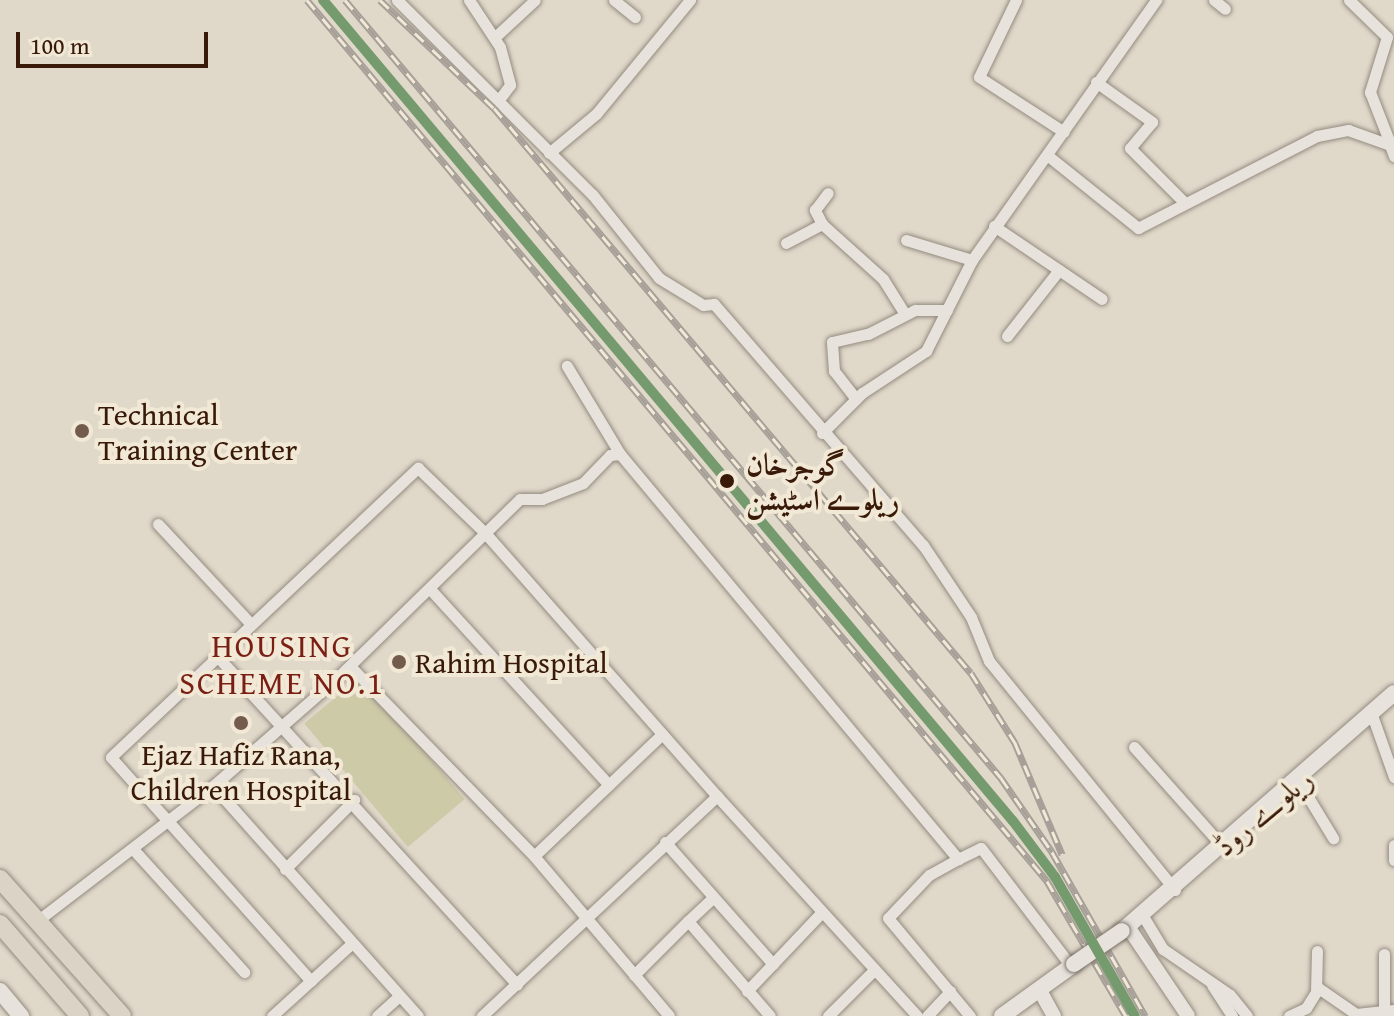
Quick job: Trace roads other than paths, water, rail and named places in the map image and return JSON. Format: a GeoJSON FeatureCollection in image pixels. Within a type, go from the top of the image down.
{"type":"FeatureCollection","features":[{"type":"Feature","properties":{"kind":"highway"},"geometry":{"type":"LineString","coordinates":[[0,879],[122,1016]]}},
{"type":"Feature","properties":{"kind":"highway"},"geometry":{"type":"LineString","coordinates":[[0,924],[80,1016]]}},
{"type":"Feature","properties":{"kind":"main road","name":"ریلوے روڈ"},"geometry":{"type":"LineString","coordinates":[[1009,1014],[1175,890],[1299,782],[1394,693]]}},
{"type":"Feature","properties":{"kind":"main road"},"geometry":{"type":"LineString","coordinates":[[0,991],[21,1016]]}},
{"type":"Feature","properties":{"kind":"street"},"geometry":{"type":"LineString","coordinates":[[397,0],[549,153],[659,278],[703,305],[714,304],[822,433],[923,545],[971,617],[989,661],[1175,890]]}},
{"type":"Feature","properties":{"kind":"street"},"geometry":{"type":"LineString","coordinates":[[469,0],[495,37],[510,85],[497,102]]}},
{"type":"Feature","properties":{"kind":"street"},"geometry":{"type":"LineString","coordinates":[[495,37],[535,0]]}},
{"type":"Feature","properties":{"kind":"street"},"geometry":{"type":"LineString","coordinates":[[614,0],[635,17]]}},
{"type":"Feature","properties":{"kind":"street"},"geometry":{"type":"LineString","coordinates":[[549,153],[596,114],[690,0]]}},
{"type":"Feature","properties":{"kind":"street"},"geometry":{"type":"LineString","coordinates":[[1016,0],[979,77],[1064,132]]}},
{"type":"Feature","properties":{"kind":"street"},"geometry":{"type":"LineString","coordinates":[[822,433],[856,399],[926,351],[972,260],[994,226],[1156,0]]}},
{"type":"Feature","properties":{"kind":"street"},"geometry":{"type":"LineString","coordinates":[[1214,0],[1225,9]]}},
{"type":"Feature","properties":{"kind":"street"},"geometry":{"type":"LineString","coordinates":[[1349,0],[1387,37],[1370,92],[1393,150]]}},
{"type":"Feature","properties":{"kind":"street"},"geometry":{"type":"LineString","coordinates":[[1096,82],[1152,122],[1130,148],[1183,201]]}},
{"type":"Feature","properties":{"kind":"street"},"geometry":{"type":"LineString","coordinates":[[1047,155],[1132,227],[1142,227],[1183,201],[1317,136],[1348,130],[1393,150]]}},
{"type":"Feature","properties":{"kind":"street"},"geometry":{"type":"LineString","coordinates":[[828,193],[815,210],[822,224],[883,279],[904,313]]}},
{"type":"Feature","properties":{"kind":"street"},"geometry":{"type":"LineString","coordinates":[[786,243],[822,224]]}},
{"type":"Feature","properties":{"kind":"street"},"geometry":{"type":"LineString","coordinates":[[994,226],[1102,299]]}},
{"type":"Feature","properties":{"kind":"street"},"geometry":{"type":"LineString","coordinates":[[906,240],[972,260]]}},
{"type":"Feature","properties":{"kind":"street"},"geometry":{"type":"LineString","coordinates":[[1007,336],[1059,270]]}},
{"type":"Feature","properties":{"kind":"street"},"geometry":{"type":"LineString","coordinates":[[856,399],[834,371],[832,342],[868,334],[904,313],[947,310]]}},
{"type":"Feature","properties":{"kind":"street"},"geometry":{"type":"LineString","coordinates":[[567,366],[620,454],[958,859]]}},
{"type":"Feature","properties":{"kind":"street"},"geometry":{"type":"LineString","coordinates":[[37,921],[213,786],[283,725],[350,666],[520,499],[542,499],[583,483],[610,455],[620,454]]}},
{"type":"Feature","properties":{"kind":"street"},"geometry":{"type":"LineString","coordinates":[[311,981],[166,823],[111,757],[418,468],[486,534],[821,913],[917,1016]]}},
{"type":"Feature","properties":{"kind":"street"},"geometry":{"type":"LineString","coordinates":[[158,524],[251,624]]}},
{"type":"Feature","properties":{"kind":"street"},"geometry":{"type":"LineString","coordinates":[[430,589],[609,785]]}},
{"type":"Feature","properties":{"kind":"street"},"geometry":{"type":"LineString","coordinates":[[217,656],[354,800],[517,984]]}},
{"type":"Feature","properties":{"kind":"street"},"geometry":{"type":"LineString","coordinates":[[350,666],[588,915],[669,1016]]}},
{"type":"Feature","properties":{"kind":"street"},"geometry":{"type":"LineString","coordinates":[[1372,715],[1394,777]]}},
{"type":"Feature","properties":{"kind":"street"},"geometry":{"type":"LineString","coordinates":[[534,856],[662,734]]}},
{"type":"Feature","properties":{"kind":"street"},"geometry":{"type":"LineString","coordinates":[[1134,747],[1223,847]]}},
{"type":"Feature","properties":{"kind":"street"},"geometry":{"type":"LineString","coordinates":[[1299,782],[1333,838]]}},
{"type":"Feature","properties":{"kind":"street"},"geometry":{"type":"LineString","coordinates":[[213,786],[418,1016]]}},
{"type":"Feature","properties":{"kind":"street"},"geometry":{"type":"LineString","coordinates":[[485,1015],[717,796]]}},
{"type":"Feature","properties":{"kind":"street"},"geometry":{"type":"LineString","coordinates":[[285,869],[354,800]]}},
{"type":"Feature","properties":{"kind":"street"},"geometry":{"type":"LineString","coordinates":[[665,842],[773,964]]}},
{"type":"Feature","properties":{"kind":"street"},"geometry":{"type":"LineString","coordinates":[[1394,845],[1394,860]]}},
{"type":"Feature","properties":{"kind":"street"},"geometry":{"type":"LineString","coordinates":[[970,1016],[888,918],[929,875],[958,859],[981,848],[1072,964]]}},
{"type":"Feature","properties":{"kind":"street"},"geometry":{"type":"LineString","coordinates":[[133,849],[244,972]]}},
{"type":"Feature","properties":{"kind":"street"},"geometry":{"type":"LineString","coordinates":[[634,975],[713,898]]}},
{"type":"Feature","properties":{"kind":"street"},"geometry":{"type":"LineString","coordinates":[[747,991],[821,913]]}},
{"type":"Feature","properties":{"kind":"street"},"geometry":{"type":"LineString","coordinates":[[1143,916],[1169,954],[1208,978],[1247,1016]]}},
{"type":"Feature","properties":{"kind":"street"},"geometry":{"type":"LineString","coordinates":[[688,921],[770,1016]]}},
{"type":"Feature","properties":{"kind":"street"},"geometry":{"type":"LineString","coordinates":[[1125,929],[1188,1016]]}},
{"type":"Feature","properties":{"kind":"street"},"geometry":{"type":"LineString","coordinates":[[272,1016],[351,944]]}},
{"type":"Feature","properties":{"kind":"street"},"geometry":{"type":"LineString","coordinates":[[1289,1016],[1306,1008],[1317,987],[1317,951]]}},
{"type":"Feature","properties":{"kind":"street"},"geometry":{"type":"LineString","coordinates":[[1317,987],[1356,1014],[1389,1011],[1384,954]]}},
{"type":"Feature","properties":{"kind":"street"},"geometry":{"type":"LineString","coordinates":[[828,1016],[874,970]]}},
{"type":"Feature","properties":{"kind":"street"},"geometry":{"type":"LineString","coordinates":[[1208,978],[1232,1016]]}},
{"type":"Feature","properties":{"kind":"street"},"geometry":{"type":"LineString","coordinates":[[1039,989],[1054,1016]]}},
{"type":"Feature","properties":{"kind":"street"},"geometry":{"type":"LineString","coordinates":[[927,1016],[950,991]]}},
{"type":"Feature","properties":{"kind":"street"},"geometry":{"type":"LineString","coordinates":[[377,1016],[399,996]]}},
{"type":"Feature","properties":{"kind":"railway"},"geometry":{"type":"LineString","coordinates":[[307,0],[1047,881],[1126,1016]]}},
{"type":"Feature","properties":{"kind":"railway"},"geometry":{"type":"LineString","coordinates":[[345,0],[1001,778],[1052,852],[1145,1016]]}},
{"type":"Feature","properties":{"kind":"railway"},"geometry":{"type":"LineString","coordinates":[[380,0],[494,108],[971,673],[1015,743],[1062,854]]}},
{"type":"Feature","properties":{"kind":"place","name":"Technical Training Center"},"geometry":{"type":"Point","coordinates":[82,431]}},
{"type":"Feature","properties":{"kind":"place","name":"گوجرخان ریلوے اسٹیشن"},"geometry":{"type":"Point","coordinates":[727,481]}},
{"type":"Feature","properties":{"kind":"place","name":"Rahim Hospital"},"geometry":{"type":"Point","coordinates":[399,662]}},
{"type":"Feature","properties":{"kind":"place","name":"Ejaz Hafiz Rana, Children Hospital"},"geometry":{"type":"Point","coordinates":[241,723]}},
{"type":"Feature","properties":{"kind":"district","name":"HOUSING SCHEME NO.1"},"geometry":{"type":"Point","coordinates":[282,666]}}]}
